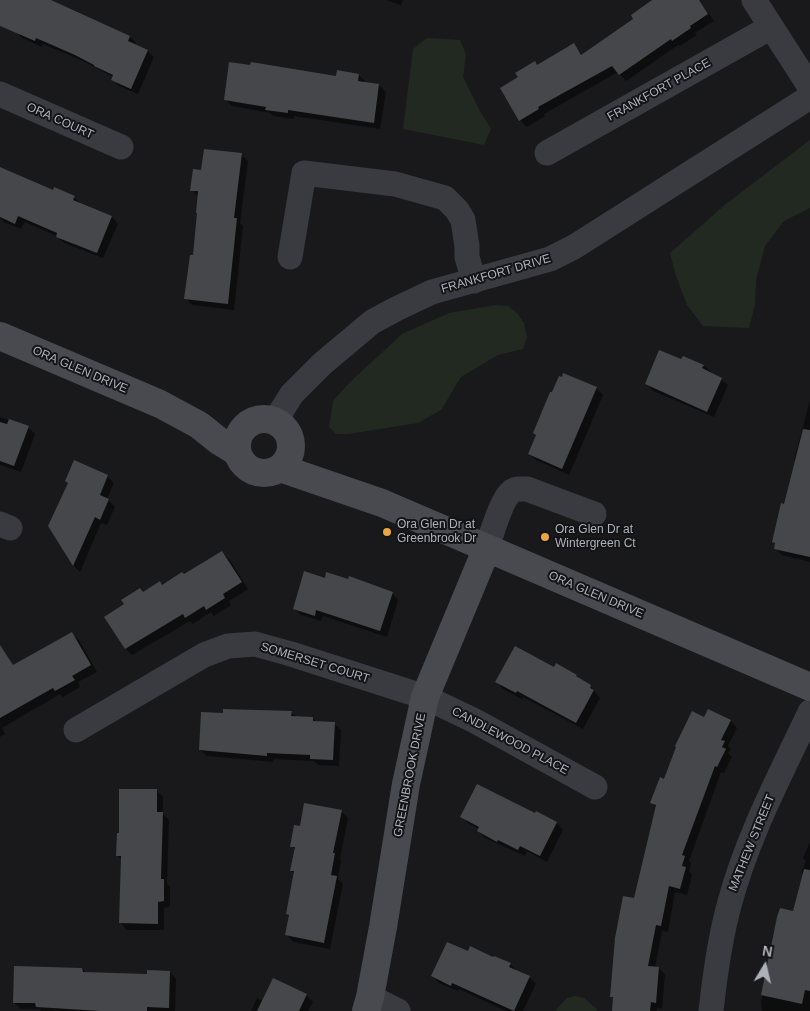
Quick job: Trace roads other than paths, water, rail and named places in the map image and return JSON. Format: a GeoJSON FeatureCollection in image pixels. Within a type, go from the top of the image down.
{"type":"FeatureCollection","features":[{"type":"Feature","properties":{"kind":"street"},"geometry":{"type":"LineString","coordinates":[[754,0],[810,87]]}},
{"type":"Feature","properties":{"kind":"street","name":"FRANKFORT PLACE"},"geometry":{"type":"LineString","coordinates":[[548,153],[771,27]]}},
{"type":"Feature","properties":{"kind":"street","name":"ORA COURT"},"geometry":{"type":"LineString","coordinates":[[0,94],[121,147]]}},
{"type":"Feature","properties":{"kind":"street","name":"FRANKFORT DRIVE"},"geometry":{"type":"LineString","coordinates":[[275,421],[292,394],[322,364],[372,322],[432,292],[550,260],[574,247],[810,97]]}},
{"type":"Feature","properties":{"kind":"street"},"geometry":{"type":"LineString","coordinates":[[290,258],[304,173],[395,184],[422,190],[445,198],[457,210],[463,220],[467,257],[474,281]]}},
{"type":"Feature","properties":{"kind":"street","name":"ORA GLEN DRIVE"},"geometry":{"type":"LineString","coordinates":[[0,336],[160,404],[200,425],[219,441],[237,452]]}},
{"type":"Feature","properties":{"kind":"street","name":"ORA GLEN DRIVE"},"geometry":{"type":"LineString","coordinates":[[160,404],[245,426]]}},
{"type":"Feature","properties":{"kind":"street"},"geometry":{"type":"LineString","coordinates":[[260,419],[275,421],[287,431],[285,457],[272,472],[254,472],[240,460],[237,452],[239,434],[252,421],[260,419]]}},
{"type":"Feature","properties":{"kind":"street","name":"ORA GLEN DRIVE"},"geometry":{"type":"LineString","coordinates":[[285,457],[382,503],[810,687]]}},
{"type":"Feature","properties":{"kind":"street"},"geometry":{"type":"LineString","coordinates":[[486,548],[504,502],[516,488],[527,489],[594,514]]}},
{"type":"Feature","properties":{"kind":"street","name":"GREENBROOK DRIVE"},"geometry":{"type":"LineString","coordinates":[[368,1004],[383,927],[406,784],[425,696],[486,548]]}},
{"type":"Feature","properties":{"kind":"street","name":"SOMERSET COURT"},"geometry":{"type":"LineString","coordinates":[[76,730],[204,655],[228,646],[255,644],[425,696]]}},
{"type":"Feature","properties":{"kind":"street","name":"CANDLEWOOD PLACE"},"geometry":{"type":"LineString","coordinates":[[425,696],[475,721],[595,787]]}},
{"type":"Feature","properties":{"kind":"street","name":"MATHEW STREET"},"geometry":{"type":"LineString","coordinates":[[712,1011],[720,944],[743,860],[756,826],[810,712]]}},
{"type":"Feature","properties":{"kind":"street"},"geometry":{"type":"LineString","coordinates":[[368,1004],[398,1011]]}},
{"type":"Feature","properties":{"kind":"place","name":"Ora Glen Dr at Greenbrook Dr"},"geometry":{"type":"Point","coordinates":[387,532]}},
{"type":"Feature","properties":{"kind":"place","name":"Ora Glen Dr at Wintergreen Ct"},"geometry":{"type":"Point","coordinates":[545,537]}}]}
